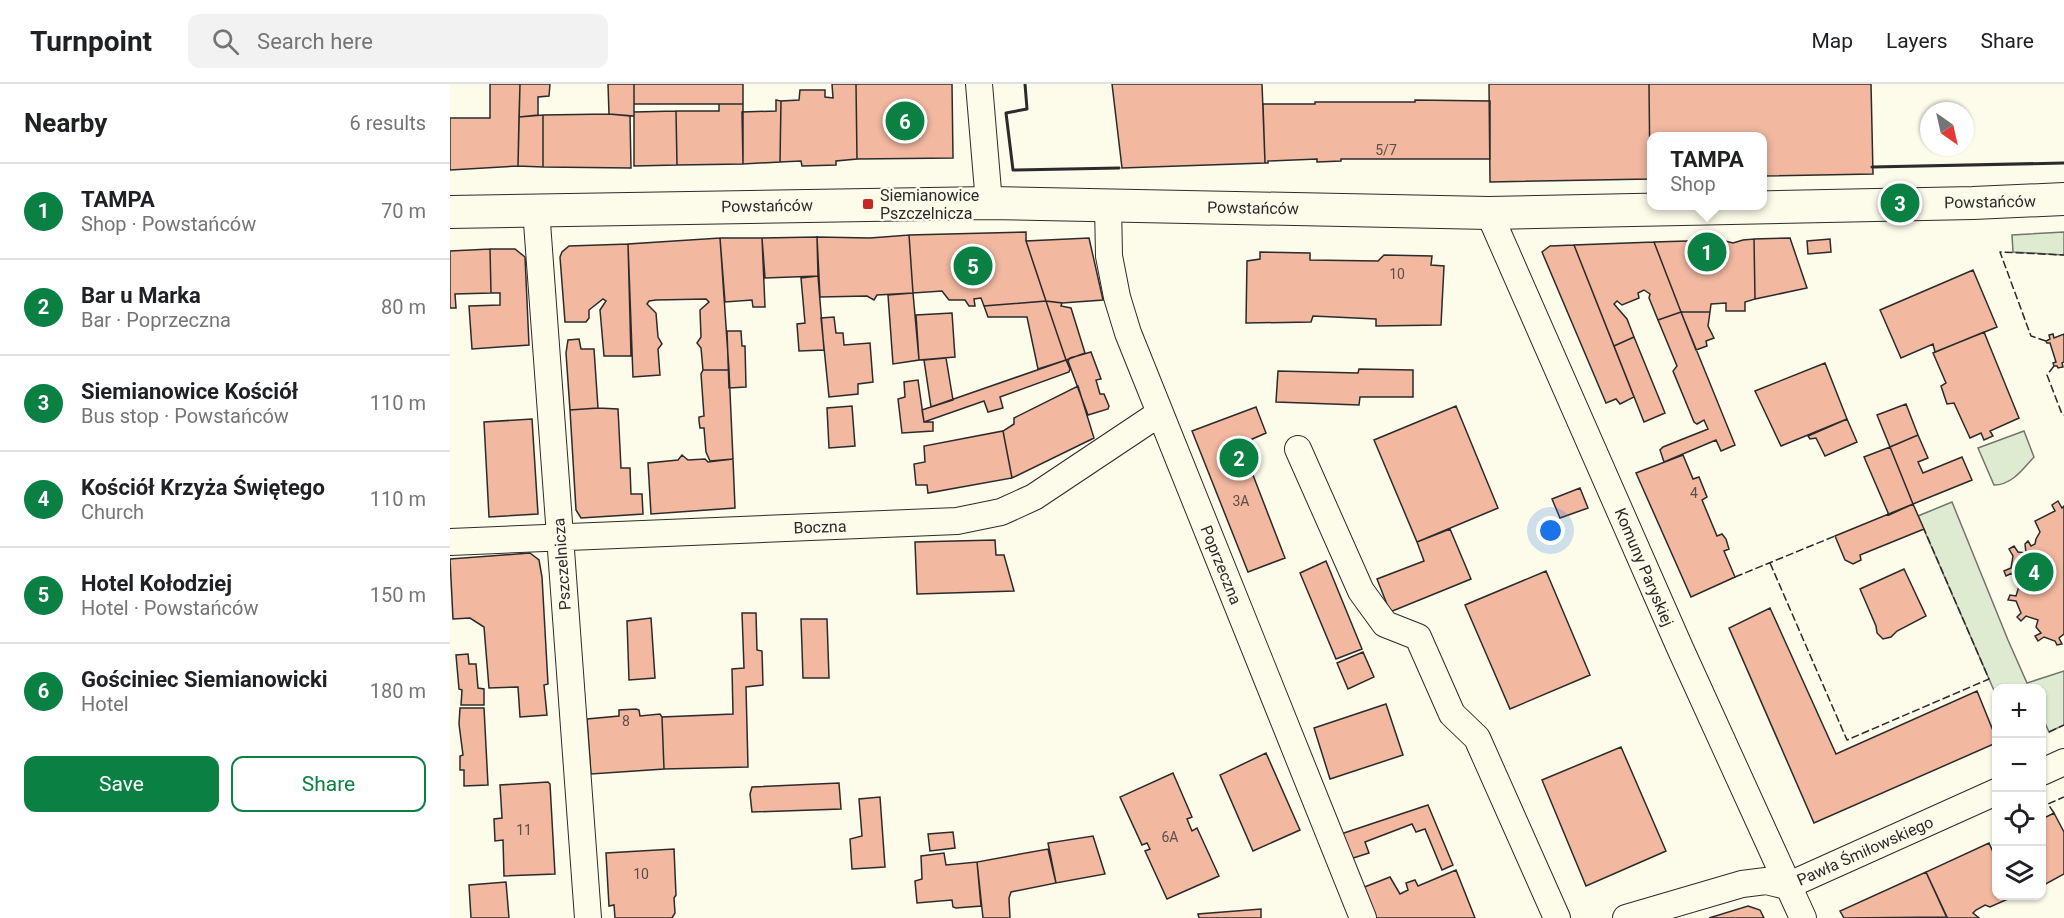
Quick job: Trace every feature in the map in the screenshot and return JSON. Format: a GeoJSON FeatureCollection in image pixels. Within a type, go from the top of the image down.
{"type":"FeatureCollection","features":[{"type":"Feature","properties":{"kind":"street"},"geometry":{"type":"LineString","coordinates":[[979,84],[989,203]]}},
{"type":"Feature","properties":{"kind":"street","name":"Powstańców"},"geometry":{"type":"LineString","coordinates":[[1767,207],[2061,200]]}},
{"type":"Feature","properties":{"kind":"street","name":"Powstańców"},"geometry":{"type":"LineString","coordinates":[[450,212],[989,203],[1489,213],[1647,209]]}},
{"type":"Feature","properties":{"kind":"street","name":"Poprzeczna"},"geometry":{"type":"LineString","coordinates":[[1108,204],[1109,256],[1117,297],[1128,333],[1363,918]]}},
{"type":"Feature","properties":{"kind":"street","name":"Pszczelnicza"},"geometry":{"type":"LineString","coordinates":[[536,209],[588,918]]}},
{"type":"Feature","properties":{"kind":"street","name":"Komuny Paryskiej"},"geometry":{"type":"LineString","coordinates":[[1489,213],[1680,648],[1803,918]]}},
{"type":"Feature","properties":{"kind":"street","name":"Boczna"},"geometry":{"type":"LineString","coordinates":[[450,542],[957,521],[1000,512],[1034,497],[1160,413]]}},
{"type":"Feature","properties":{"kind":"street"},"geometry":{"type":"LineString","coordinates":[[1298,449],[1361,591],[1385,624],[1418,637],[1452,714],[1477,738],[1557,918]]}},
{"type":"Feature","properties":{"kind":"street"},"geometry":{"type":"LineString","coordinates":[[2046,770],[2064,762]]}},
{"type":"Feature","properties":{"kind":"street","name":"Pawła Śmiłowskiego"},"geometry":{"type":"LineString","coordinates":[[1626,918],[1742,884],[1766,881],[1787,886],[1992,794]]}},
{"type":"Feature","properties":{"kind":"green space"},"geometry":{"type":"Polygon","coordinates":[[[2064,232],[2064,255],[2013,252],[2012,235],[2064,232]]]}},
{"type":"Feature","properties":{"kind":"green space"},"geometry":{"type":"Polygon","coordinates":[[[2024,431],[2034,457],[2012,479],[1994,485],[1978,448],[2024,431]]]}},
{"type":"Feature","properties":{"kind":"green space"},"geometry":{"type":"Polygon","coordinates":[[[1952,502],[2027,683],[2064,671],[2064,725],[2049,732],[2046,725],[2046,684],[1992,684],[1992,686],[1918,516],[1952,502]]]}},
{"type":"Feature","properties":{"kind":"building"},"geometry":{"type":"Polygon","coordinates":[[[490,84],[520,84],[518,166],[450,170],[450,118],[490,118],[490,84]]]}},
{"type":"Feature","properties":{"kind":"building"},"geometry":{"type":"Polygon","coordinates":[[[520,84],[550,84],[549,96],[538,97],[538,115],[519,117],[520,84]]]}},
{"type":"Feature","properties":{"kind":"building"},"geometry":{"type":"Polygon","coordinates":[[[608,84],[634,84],[634,116],[609,114],[608,84]]]}},
{"type":"Feature","properties":{"kind":"building"},"geometry":{"type":"Polygon","coordinates":[[[634,84],[743,84],[743,104],[634,104],[634,84]]]}},
{"type":"Feature","properties":{"kind":"building"},"geometry":{"type":"Polygon","coordinates":[[[832,84],[856,84],[857,159],[836,161],[836,165],[802,166],[801,161],[780,162],[781,101],[799,100],[800,90],[825,90],[825,97],[833,98],[832,84]]]}},
{"type":"Feature","properties":{"kind":"building"},"geometry":{"type":"Polygon","coordinates":[[[856,84],[952,84],[953,158],[857,159],[856,84]]]}},
{"type":"Feature","properties":{"kind":"building"},"geometry":{"type":"Polygon","coordinates":[[[1112,84],[1262,84],[1265,163],[1122,168],[1112,84]]]}},
{"type":"Feature","properties":{"kind":"building"},"geometry":{"type":"Polygon","coordinates":[[[1489,84],[1649,84],[1647,179],[1490,182],[1489,84]]]}},
{"type":"Feature","properties":{"kind":"building"},"geometry":{"type":"Polygon","coordinates":[[[1649,84],[1871,84],[1873,174],[1767,176],[1767,132],[1650,132],[1649,84]]]}},
{"type":"Feature","properties":{"kind":"building"},"geometry":{"type":"Polygon","coordinates":[[[776,100],[781,101],[780,162],[743,164],[742,112],[776,111],[776,100]]]}},
{"type":"Feature","properties":{"kind":"building"},"geometry":{"type":"Polygon","coordinates":[[[1415,100],[1490,101],[1490,159],[1341,159],[1341,161],[1317,162],[1317,159],[1265,163],[1263,104],[1415,102],[1415,100]]]}},
{"type":"Feature","properties":{"kind":"building"},"geometry":{"type":"Polygon","coordinates":[[[719,104],[743,104],[743,164],[677,165],[676,111],[719,111],[719,104]]]}},
{"type":"Feature","properties":{"kind":"building"},"geometry":{"type":"Polygon","coordinates":[[[676,111],[677,165],[634,166],[634,112],[676,111]]]}},
{"type":"Feature","properties":{"kind":"building"},"geometry":{"type":"Polygon","coordinates":[[[543,115],[630,116],[631,168],[543,167],[543,115]]]}},
{"type":"Feature","properties":{"kind":"building"},"geometry":{"type":"Polygon","coordinates":[[[543,115],[543,167],[518,166],[519,117],[543,115]]]}},
{"type":"Feature","properties":{"kind":"building"},"geometry":{"type":"Polygon","coordinates":[[[1026,232],[1026,241],[1046,301],[984,306],[981,298],[974,299],[975,306],[969,306],[965,300],[949,300],[942,291],[913,293],[909,235],[1026,232]]]}},
{"type":"Feature","properties":{"kind":"building"},"geometry":{"type":"Polygon","coordinates":[[[909,235],[913,293],[877,295],[874,300],[867,296],[820,297],[817,237],[870,238],[909,235]]]}},
{"type":"Feature","properties":{"kind":"building"},"geometry":{"type":"Polygon","coordinates":[[[817,237],[818,276],[765,278],[762,238],[817,237]]]}},
{"type":"Feature","properties":{"kind":"building"},"geometry":{"type":"Polygon","coordinates":[[[720,238],[729,370],[703,370],[701,348],[697,343],[701,337],[700,310],[709,302],[706,299],[656,300],[649,301],[647,304],[656,313],[658,337],[662,344],[658,349],[660,375],[633,377],[628,244],[720,238]]]}},
{"type":"Feature","properties":{"kind":"building"},"geometry":{"type":"Polygon","coordinates":[[[720,238],[762,238],[765,307],[753,307],[752,300],[725,302],[720,238]]]}},
{"type":"Feature","properties":{"kind":"building"},"geometry":{"type":"Polygon","coordinates":[[[1089,238],[1103,300],[1062,303],[1046,301],[1026,241],[1089,238]]]}},
{"type":"Feature","properties":{"kind":"building"},"geometry":{"type":"Polygon","coordinates":[[[1790,238],[1807,288],[1755,299],[1754,239],[1790,238]]]}},
{"type":"Feature","properties":{"kind":"building"},"geometry":{"type":"Polygon","coordinates":[[[1754,239],[1755,299],[1745,302],[1745,311],[1726,311],[1726,303],[1711,304],[1710,312],[1681,312],[1654,242],[1721,240],[1733,243],[1754,239]]]}},
{"type":"Feature","properties":{"kind":"building"},"geometry":{"type":"Polygon","coordinates":[[[1830,239],[1831,252],[1808,254],[1807,241],[1830,239]]]}},
{"type":"Feature","properties":{"kind":"building"},"geometry":{"type":"Polygon","coordinates":[[[1654,242],[1681,312],[1658,320],[1649,298],[1650,294],[1644,290],[1638,293],[1639,298],[1622,305],[1617,301],[1614,304],[1627,319],[1634,337],[1614,346],[1574,245],[1654,242]]]}},
{"type":"Feature","properties":{"kind":"building"},"geometry":{"type":"Polygon","coordinates":[[[628,244],[631,356],[604,356],[600,310],[606,301],[603,299],[589,310],[589,318],[586,322],[565,322],[560,257],[569,246],[628,244]]]}},
{"type":"Feature","properties":{"kind":"building"},"geometry":{"type":"Polygon","coordinates":[[[1574,245],[1634,397],[1620,404],[1616,399],[1606,403],[1542,252],[1550,246],[1574,245]]]}},
{"type":"Feature","properties":{"kind":"building"},"geometry":{"type":"Polygon","coordinates":[[[490,249],[515,249],[525,257],[529,345],[472,349],[469,306],[500,305],[500,293],[491,293],[490,249]]]}},
{"type":"Feature","properties":{"kind":"building"},"geometry":{"type":"Polygon","coordinates":[[[490,249],[491,293],[455,294],[456,308],[450,308],[450,251],[490,249]]]}},
{"type":"Feature","properties":{"kind":"building"},"geometry":{"type":"Polygon","coordinates":[[[1260,252],[1310,253],[1310,260],[1378,261],[1384,255],[1432,256],[1431,265],[1444,266],[1441,325],[1376,326],[1376,319],[1313,316],[1311,322],[1246,323],[1247,261],[1260,259],[1260,252]]]}},
{"type":"Feature","properties":{"kind":"building"},"geometry":{"type":"Polygon","coordinates":[[[1973,270],[1997,327],[1935,352],[1933,344],[1901,358],[1880,310],[1973,270]]]}},
{"type":"Feature","properties":{"kind":"building"},"geometry":{"type":"Polygon","coordinates":[[[818,276],[824,350],[799,351],[797,324],[805,323],[801,278],[818,276]]]}},
{"type":"Feature","properties":{"kind":"building"},"geometry":{"type":"Polygon","coordinates":[[[913,293],[919,360],[893,364],[888,295],[913,293]]]}},
{"type":"Feature","properties":{"kind":"building"},"geometry":{"type":"Polygon","coordinates":[[[1046,301],[1066,360],[1038,369],[1027,317],[988,317],[984,306],[1046,301]]]}},
{"type":"Feature","properties":{"kind":"building"},"geometry":{"type":"Polygon","coordinates":[[[1046,301],[1062,303],[1061,306],[1071,308],[1085,353],[1066,360],[1046,301]]]}},
{"type":"Feature","properties":{"kind":"building"},"geometry":{"type":"Polygon","coordinates":[[[1681,312],[1735,445],[1721,451],[1716,440],[1664,462],[1660,450],[1663,447],[1708,429],[1704,420],[1697,424],[1694,422],[1673,371],[1677,366],[1658,320],[1681,312]]]}},
{"type":"Feature","properties":{"kind":"building"},"geometry":{"type":"Polygon","coordinates":[[[1681,312],[1710,312],[1708,326],[1714,338],[1706,341],[1707,346],[1696,350],[1681,312]]]}},
{"type":"Feature","properties":{"kind":"building"},"geometry":{"type":"Polygon","coordinates":[[[952,313],[955,357],[919,360],[916,315],[952,313]]]}},
{"type":"Feature","properties":{"kind":"building"},"geometry":{"type":"Polygon","coordinates":[[[834,317],[836,333],[843,333],[844,345],[870,343],[873,382],[858,384],[858,394],[829,397],[821,318],[834,317]]]}},
{"type":"Feature","properties":{"kind":"building"},"geometry":{"type":"Polygon","coordinates":[[[727,331],[741,331],[742,346],[745,346],[746,387],[729,388],[727,331]]]}},
{"type":"Feature","properties":{"kind":"building"},"geometry":{"type":"Polygon","coordinates":[[[1984,332],[2019,418],[1990,431],[1993,436],[1984,440],[1981,433],[1970,438],[1954,403],[1947,404],[1941,386],[1946,383],[1933,353],[1984,332]]]}},
{"type":"Feature","properties":{"kind":"building"},"geometry":{"type":"Polygon","coordinates":[[[2053,334],[2054,338],[2064,334],[2063,367],[2054,366],[2053,363],[2056,362],[2050,343],[2046,341],[2050,339],[2049,335],[2053,334]]]}},
{"type":"Feature","properties":{"kind":"building"},"geometry":{"type":"Polygon","coordinates":[[[1634,337],[1665,413],[1644,422],[1614,346],[1634,337]]]}},
{"type":"Feature","properties":{"kind":"building"},"geometry":{"type":"Polygon","coordinates":[[[579,339],[581,349],[594,349],[598,408],[570,410],[566,353],[568,340],[579,339]]]}},
{"type":"Feature","properties":{"kind":"building"},"geometry":{"type":"Polygon","coordinates":[[[1091,352],[1101,379],[1096,380],[1100,394],[1104,394],[1109,406],[1108,409],[1088,415],[1068,361],[1070,358],[1091,352]]]}},
{"type":"Feature","properties":{"kind":"building"},"geometry":{"type":"Polygon","coordinates":[[[946,358],[953,400],[931,407],[924,360],[946,358]]]}},
{"type":"Feature","properties":{"kind":"building"},"geometry":{"type":"Polygon","coordinates":[[[1066,360],[1069,372],[1000,397],[1003,408],[988,412],[984,401],[924,422],[922,410],[1066,360]]]}},
{"type":"Feature","properties":{"kind":"building"},"geometry":{"type":"Polygon","coordinates":[[[1825,363],[1847,419],[1781,446],[1755,391],[1825,363]]]}},
{"type":"Feature","properties":{"kind":"building"},"geometry":{"type":"Polygon","coordinates":[[[1359,369],[1413,370],[1413,397],[1360,397],[1359,405],[1276,402],[1278,371],[1358,373],[1359,369]]]}},
{"type":"Feature","properties":{"kind":"building"},"geometry":{"type":"Polygon","coordinates":[[[703,370],[729,370],[733,459],[710,461],[706,452],[704,428],[700,428],[699,421],[699,417],[704,416],[701,374],[703,370]]]}},
{"type":"Feature","properties":{"kind":"building"},"geometry":{"type":"Polygon","coordinates":[[[918,380],[924,422],[933,422],[933,431],[902,433],[898,399],[905,397],[904,382],[918,380]]]}},
{"type":"Feature","properties":{"kind":"building"},"geometry":{"type":"Polygon","coordinates":[[[1078,386],[1094,438],[1012,478],[1003,431],[1014,424],[1014,418],[1078,386]]]}},
{"type":"Feature","properties":{"kind":"building"},"geometry":{"type":"Polygon","coordinates":[[[1906,404],[1918,435],[1890,447],[1877,415],[1906,404]]]}},
{"type":"Feature","properties":{"kind":"building"},"geometry":{"type":"Polygon","coordinates":[[[852,406],[855,446],[829,448],[827,408],[852,406]]]}},
{"type":"Feature","properties":{"kind":"building"},"geometry":{"type":"Polygon","coordinates":[[[1456,406],[1498,508],[1417,542],[1374,440],[1456,406]]]}},
{"type":"Feature","properties":{"kind":"building"},"geometry":{"type":"Polygon","coordinates":[[[1256,407],[1266,433],[1241,444],[1285,558],[1248,572],[1192,431],[1256,407]]]}},
{"type":"Feature","properties":{"kind":"building"},"geometry":{"type":"Polygon","coordinates":[[[618,409],[621,468],[630,468],[631,494],[642,494],[643,514],[581,518],[576,510],[570,410],[618,409]]]}},
{"type":"Feature","properties":{"kind":"building"},"geometry":{"type":"Polygon","coordinates":[[[532,419],[538,514],[489,517],[484,422],[532,419]]]}},
{"type":"Feature","properties":{"kind":"building"},"geometry":{"type":"Polygon","coordinates":[[[1847,419],[1857,442],[1825,456],[1816,438],[1810,439],[1808,436],[1847,419]]]}},
{"type":"Feature","properties":{"kind":"building"},"geometry":{"type":"Polygon","coordinates":[[[1003,431],[1012,478],[928,493],[927,485],[916,485],[914,464],[925,462],[924,446],[1003,431]]]}},
{"type":"Feature","properties":{"kind":"building"},"geometry":{"type":"Polygon","coordinates":[[[1918,435],[1928,458],[1918,462],[1923,473],[1962,457],[1972,480],[1913,504],[1890,447],[1918,435]]]}},
{"type":"Feature","properties":{"kind":"building"},"geometry":{"type":"Polygon","coordinates":[[[1890,447],[1913,504],[1889,515],[1864,457],[1890,447]]]}},
{"type":"Feature","properties":{"kind":"building"},"geometry":{"type":"Polygon","coordinates":[[[682,455],[688,460],[705,459],[708,462],[733,459],[735,508],[651,514],[648,463],[678,460],[682,455]]]}},
{"type":"Feature","properties":{"kind":"building"},"geometry":{"type":"Polygon","coordinates":[[[1683,455],[1693,479],[1699,477],[1707,497],[1702,500],[1717,536],[1722,534],[1726,539],[1729,549],[1724,551],[1735,577],[1691,597],[1636,473],[1683,455]]]}},
{"type":"Feature","properties":{"kind":"building"},"geometry":{"type":"Polygon","coordinates":[[[1580,488],[1588,508],[1560,518],[1552,499],[1580,488]]]}},
{"type":"Feature","properties":{"kind":"building"},"geometry":{"type":"Polygon","coordinates":[[[2058,501],[2062,508],[2064,506],[2064,634],[2059,638],[2062,644],[2057,645],[2055,641],[2044,637],[2038,641],[2035,636],[2041,633],[2036,627],[2038,620],[2026,616],[2021,621],[2017,617],[2021,613],[2016,601],[2008,600],[2010,595],[2016,596],[2020,583],[2012,573],[2006,576],[2004,571],[2011,568],[2013,556],[2009,549],[2014,546],[2018,552],[2026,553],[2025,544],[2028,541],[2031,546],[2035,544],[2040,532],[2035,521],[2055,511],[2052,505],[2058,501]]]}},
{"type":"Feature","properties":{"kind":"building"},"geometry":{"type":"Polygon","coordinates":[[[1913,504],[1924,529],[1860,555],[1861,560],[1853,564],[1845,560],[1835,536],[1913,504]]]}},
{"type":"Feature","properties":{"kind":"building"},"geometry":{"type":"Polygon","coordinates":[[[1450,529],[1471,579],[1390,612],[1377,579],[1424,561],[1417,542],[1450,529]]]}},
{"type":"Feature","properties":{"kind":"building"},"geometry":{"type":"Polygon","coordinates":[[[995,540],[996,555],[1004,555],[1014,591],[917,594],[915,542],[995,540]]]}},
{"type":"Feature","properties":{"kind":"building"},"geometry":{"type":"Polygon","coordinates":[[[530,553],[539,560],[542,577],[548,684],[544,685],[547,715],[520,717],[518,687],[489,688],[484,627],[470,618],[453,619],[450,559],[530,553]]]}},
{"type":"Feature","properties":{"kind":"building"},"geometry":{"type":"Polygon","coordinates":[[[1326,561],[1362,649],[1336,659],[1300,573],[1326,561]]]}},
{"type":"Feature","properties":{"kind":"building"},"geometry":{"type":"Polygon","coordinates":[[[1904,569],[1926,616],[1897,631],[1891,637],[1883,639],[1877,633],[1860,589],[1904,569]]]}},
{"type":"Feature","properties":{"kind":"building"},"geometry":{"type":"Polygon","coordinates":[[[1546,571],[1590,675],[1510,709],[1465,605],[1546,571]]]}},
{"type":"Feature","properties":{"kind":"building"},"geometry":{"type":"Polygon","coordinates":[[[1770,608],[1836,754],[1977,691],[1992,728],[1992,745],[1814,823],[1729,628],[1770,608]]]}},
{"type":"Feature","properties":{"kind":"building"},"geometry":{"type":"Polygon","coordinates":[[[742,613],[756,613],[757,650],[762,651],[763,685],[746,687],[748,767],[664,769],[662,717],[733,714],[732,669],[744,668],[742,613]]]}},
{"type":"Feature","properties":{"kind":"building"},"geometry":{"type":"Polygon","coordinates":[[[651,618],[655,678],[629,680],[627,621],[651,618]]]}},
{"type":"Feature","properties":{"kind":"building"},"geometry":{"type":"Polygon","coordinates":[[[801,619],[827,619],[829,678],[803,678],[801,619]]]}},
{"type":"Feature","properties":{"kind":"building"},"geometry":{"type":"Polygon","coordinates":[[[1363,652],[1374,677],[1348,689],[1337,663],[1363,652]]]}},
{"type":"Feature","properties":{"kind":"building"},"geometry":{"type":"Polygon","coordinates":[[[468,654],[469,664],[476,664],[478,688],[484,689],[484,705],[461,705],[462,690],[459,689],[456,655],[468,654]]]}},
{"type":"Feature","properties":{"kind":"building"},"geometry":{"type":"Polygon","coordinates":[[[1386,704],[1403,755],[1330,779],[1314,728],[1386,704]]]}},
{"type":"Feature","properties":{"kind":"building"},"geometry":{"type":"Polygon","coordinates":[[[460,708],[484,708],[488,785],[464,786],[464,770],[460,770],[460,756],[463,755],[459,724],[460,708]]]}},
{"type":"Feature","properties":{"kind":"building"},"geometry":{"type":"Polygon","coordinates":[[[619,710],[639,710],[640,716],[660,714],[662,717],[664,769],[591,774],[587,719],[619,716],[619,710]]]}},
{"type":"Feature","properties":{"kind":"building"},"geometry":{"type":"Polygon","coordinates":[[[1621,747],[1666,851],[1586,886],[1542,780],[1621,747]]]}},
{"type":"Feature","properties":{"kind":"building"},"geometry":{"type":"Polygon","coordinates":[[[1266,753],[1300,830],[1253,851],[1220,775],[1266,753]]]}},
{"type":"Feature","properties":{"kind":"building"},"geometry":{"type":"Polygon","coordinates":[[[1173,773],[1192,817],[1187,819],[1192,831],[1197,828],[1219,876],[1167,899],[1145,851],[1150,849],[1147,843],[1142,845],[1120,797],[1173,773]]]}},
{"type":"Feature","properties":{"kind":"building"},"geometry":{"type":"Polygon","coordinates":[[[548,782],[550,784],[555,874],[504,876],[503,840],[495,841],[494,819],[502,818],[500,785],[548,782]]]}},
{"type":"Feature","properties":{"kind":"building"},"geometry":{"type":"Polygon","coordinates":[[[839,783],[841,809],[752,812],[750,794],[752,787],[839,783]]]}},
{"type":"Feature","properties":{"kind":"building"},"geometry":{"type":"Polygon","coordinates":[[[880,797],[885,867],[852,869],[850,839],[862,836],[859,799],[880,797]]]}},
{"type":"Feature","properties":{"kind":"building"},"geometry":{"type":"Polygon","coordinates":[[[1428,805],[1453,865],[1442,870],[1425,829],[1416,832],[1412,824],[1365,842],[1369,853],[1350,859],[1341,834],[1428,805]]]}},
{"type":"Feature","properties":{"kind":"building"},"geometry":{"type":"Polygon","coordinates":[[[2054,813],[2064,832],[2064,874],[2046,884],[2046,846],[2046,817],[2054,813]]]}},
{"type":"Feature","properties":{"kind":"building"},"geometry":{"type":"Polygon","coordinates":[[[953,832],[955,848],[930,851],[928,834],[953,832]]]}},
{"type":"Feature","properties":{"kind":"building"},"geometry":{"type":"Polygon","coordinates":[[[1093,836],[1105,874],[1056,883],[1048,843],[1093,836]]]}},
{"type":"Feature","properties":{"kind":"building"},"geometry":{"type":"Polygon","coordinates":[[[1989,843],[1992,850],[1992,900],[2006,900],[1990,907],[1985,905],[1976,910],[1973,913],[1979,918],[1947,918],[1926,872],[1989,843]]]}},
{"type":"Feature","properties":{"kind":"building"},"geometry":{"type":"Polygon","coordinates":[[[674,849],[676,895],[674,898],[675,913],[672,918],[615,918],[614,905],[609,906],[606,853],[674,849]]]}},
{"type":"Feature","properties":{"kind":"building"},"geometry":{"type":"Polygon","coordinates":[[[1048,849],[1056,883],[1011,892],[1010,918],[983,918],[977,862],[1048,849]]]}},
{"type":"Feature","properties":{"kind":"building"},"geometry":{"type":"Polygon","coordinates":[[[944,853],[946,865],[977,862],[981,906],[956,908],[953,907],[952,900],[917,903],[915,881],[922,879],[921,856],[944,853]]]}},
{"type":"Feature","properties":{"kind":"building"},"geometry":{"type":"Polygon","coordinates":[[[1456,870],[1475,918],[1373,918],[1362,888],[1390,877],[1400,894],[1408,890],[1406,883],[1415,880],[1418,886],[1456,870]]]}},
{"type":"Feature","properties":{"kind":"building"},"geometry":{"type":"Polygon","coordinates":[[[1926,872],[1947,917],[1844,918],[1840,911],[1926,872]]]}},
{"type":"Feature","properties":{"kind":"building"},"geometry":{"type":"Polygon","coordinates":[[[506,882],[509,918],[471,918],[469,885],[506,882]]]}},
{"type":"Feature","properties":{"kind":"building"},"geometry":{"type":"Polygon","coordinates":[[[1748,906],[1760,910],[1764,918],[1709,918],[1748,906]]]}},
{"type":"Feature","properties":{"kind":"building"},"geometry":{"type":"Polygon","coordinates":[[[1261,909],[1261,918],[1199,918],[1198,914],[1261,909]]]}},
{"type":"Feature","properties":{"kind":"fence"},"geometry":{"type":"LineString","coordinates":[[2046,341],[2031,336],[2000,252],[2064,255]]}},
{"type":"Feature","properties":{"kind":"fence"},"geometry":{"type":"LineString","coordinates":[[2054,366],[2047,375],[2064,415]]}},
{"type":"Feature","properties":{"kind":"fence"},"geometry":{"type":"LineString","coordinates":[[1770,563],[1847,740],[1989,679],[1924,529]]}},
{"type":"Feature","properties":{"kind":"fence"},"geometry":{"type":"LineString","coordinates":[[1735,577],[1835,536]]}},
{"type":"Feature","properties":{"kind":"fence"},"geometry":{"type":"LineString","coordinates":[[2049,732],[2064,725]]}},
{"type":"Feature","properties":{"kind":"fence"},"geometry":{"type":"LineString","coordinates":[[2054,813],[2048,804],[2064,797]]}},
{"type":"Feature","properties":{"kind":"wall"},"geometry":{"type":"LineString","coordinates":[[1025,84],[1027,109],[1006,113],[1013,170],[1119,168]]}},
{"type":"Feature","properties":{"kind":"wall"},"geometry":{"type":"LineString","coordinates":[[1872,167],[2064,163]]}},
{"type":"Feature","properties":{"kind":"place","name":"Gościniec Siemianowicki"},"geometry":{"type":"Point","coordinates":[905,121]}},
{"type":"Feature","properties":{"kind":"place","name":"Siemianowice Kościół"},"geometry":{"type":"Point","coordinates":[1900,203]}},
{"type":"Feature","properties":{"kind":"place","name":"Siemianowice Pszczelnicza"},"geometry":{"type":"Point","coordinates":[868,204]}},
{"type":"Feature","properties":{"kind":"place","name":"TAMPA"},"geometry":{"type":"Point","coordinates":[1707,252]}},
{"type":"Feature","properties":{"kind":"place","name":"Hotel Kołodziej"},"geometry":{"type":"Point","coordinates":[973,266]}},
{"type":"Feature","properties":{"kind":"place","name":"Bar u Marka"},"geometry":{"type":"Point","coordinates":[1239,458]}},
{"type":"Feature","properties":{"kind":"place","name":"Kościół Krzyża Świętego"},"geometry":{"type":"Point","coordinates":[2034,572]}}]}
